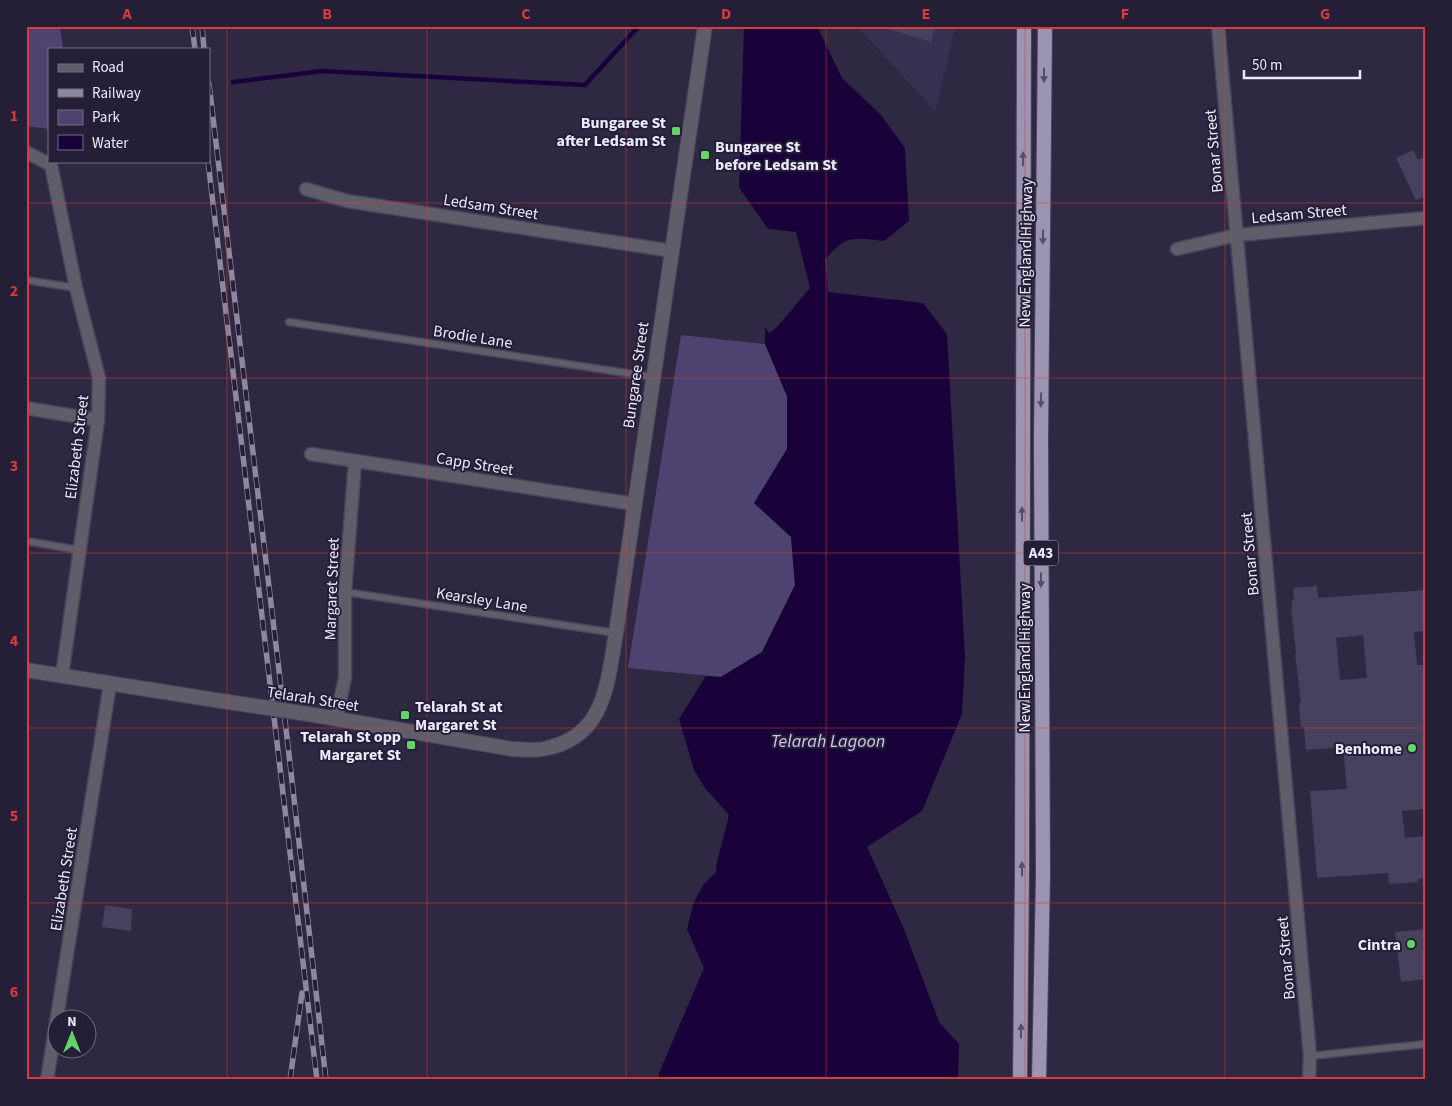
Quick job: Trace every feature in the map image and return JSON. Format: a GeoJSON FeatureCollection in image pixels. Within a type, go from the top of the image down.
{"type":"FeatureCollection","features":[{"type":"Feature","properties":{"kind":"highway","name":"New England Highway"},"geometry":{"type":"LineString","coordinates":[[1020,1080],[1024,26]]}},
{"type":"Feature","properties":{"kind":"highway","name":"New England Highway"},"geometry":{"type":"LineString","coordinates":[[1039,1080],[1043,875],[1041,430],[1045,26]]}},
{"type":"Feature","properties":{"kind":"street","name":"Bungaree Street"},"geometry":{"type":"LineString","coordinates":[[588,725],[606,690],[616,634],[652,377],[705,26]]}},
{"type":"Feature","properties":{"kind":"street","name":"Bonar Street"},"geometry":{"type":"LineString","coordinates":[[1218,26],[1310,1056],[1309,1080]]}},
{"type":"Feature","properties":{"kind":"street","name":"Elizabeth Street"},"geometry":{"type":"LineString","coordinates":[[26,152],[50,165],[76,288],[99,378],[98,420],[62,676]]}},
{"type":"Feature","properties":{"kind":"street","name":"Ledsam Street"},"geometry":{"type":"LineString","coordinates":[[306,189],[347,200],[672,250]]}},
{"type":"Feature","properties":{"kind":"street","name":"Ledsam Street"},"geometry":{"type":"LineString","coordinates":[[1177,249],[1237,235],[1426,218]]}},
{"type":"Feature","properties":{"kind":"street"},"geometry":{"type":"LineString","coordinates":[[26,408],[98,420]]}},
{"type":"Feature","properties":{"kind":"street","name":"Capp Street"},"geometry":{"type":"LineString","coordinates":[[311,454],[634,504]]}},
{"type":"Feature","properties":{"kind":"street","name":"Margaret Street"},"geometry":{"type":"LineString","coordinates":[[336,719],[345,678],[345,592],[355,461]]}},
{"type":"Feature","properties":{"kind":"street","name":"Telarah Street"},"geometry":{"type":"LineString","coordinates":[[26,670],[308,714],[512,749],[541,750],[566,743],[588,725]]}},
{"type":"Feature","properties":{"kind":"street","name":"Elizabeth Street"},"geometry":{"type":"LineString","coordinates":[[47,1080],[110,684]]}},
{"type":"Feature","properties":{"kind":"lane"},"geometry":{"type":"LineString","coordinates":[[26,280],[76,288]]}},
{"type":"Feature","properties":{"kind":"lane","name":"Brodie Lane"},"geometry":{"type":"LineString","coordinates":[[289,322],[652,377]]}},
{"type":"Feature","properties":{"kind":"lane"},"geometry":{"type":"LineString","coordinates":[[26,542],[79,550]]}},
{"type":"Feature","properties":{"kind":"lane","name":"Kearsley Lane"},"geometry":{"type":"LineString","coordinates":[[345,592],[616,634]]}},
{"type":"Feature","properties":{"kind":"lane"},"geometry":{"type":"LineString","coordinates":[[1310,1056],[1426,1044]]}},
{"type":"Feature","properties":{"kind":"shaded area"},"geometry":{"type":"Polygon","coordinates":[[[857,26],[956,26],[935,111],[857,26]]]}},
{"type":"Feature","properties":{"kind":"green space"},"geometry":{"type":"Polygon","coordinates":[[[26,26],[60,26],[63,48],[48,48],[48,129],[26,126],[26,26]]]}},
{"type":"Feature","properties":{"kind":"green space"},"geometry":{"type":"Polygon","coordinates":[[[681,335],[765,344],[787,396],[787,449],[754,503],[791,537],[795,585],[762,652],[721,677],[628,668],[681,335]]]}},
{"type":"Feature","properties":{"kind":"water","name":"Telarah Lagoon"},"geometry":{"type":"Polygon","coordinates":[[[744,26],[817,26],[842,78],[881,115],[905,148],[909,221],[884,241],[851,240],[845,242],[832,252],[825,260],[828,292],[923,303],[947,334],[965,657],[962,714],[922,811],[867,847],[904,929],[939,1022],[959,1044],[958,1080],[660,1080],[659,1073],[704,968],[687,929],[694,902],[703,885],[716,872],[729,815],[705,788],[694,770],[679,719],[706,676],[721,677],[762,652],[795,585],[791,537],[754,503],[787,449],[787,396],[765,344],[765,327],[769,333],[776,328],[810,288],[796,232],[768,229],[739,187],[744,26]]]}},
{"type":"Feature","properties":{"kind":"building"},"geometry":{"type":"Polygon","coordinates":[[[890,26],[936,26],[931,42],[889,29],[890,26]]]}},
{"type":"Feature","properties":{"kind":"building"},"geometry":{"type":"Polygon","coordinates":[[[1413,150],[1418,160],[1426,156],[1426,196],[1416,200],[1396,158],[1413,150]]]}},
{"type":"Feature","properties":{"kind":"building"},"geometry":{"type":"Polygon","coordinates":[[[1317,586],[1318,598],[1426,590],[1426,631],[1414,632],[1417,665],[1426,665],[1426,809],[1402,811],[1405,838],[1426,836],[1426,878],[1418,879],[1418,882],[1389,884],[1388,873],[1317,878],[1310,791],[1347,789],[1343,747],[1306,750],[1304,727],[1301,727],[1299,703],[1301,703],[1291,607],[1292,600],[1294,600],[1293,588],[1317,586]],[[1363,635],[1336,638],[1340,680],[1367,678],[1363,635]]]}},
{"type":"Feature","properties":{"kind":"building"},"geometry":{"type":"Polygon","coordinates":[[[105,905],[132,909],[131,931],[102,927],[105,905]]]}},
{"type":"Feature","properties":{"kind":"building"},"geometry":{"type":"Polygon","coordinates":[[[1426,929],[1426,979],[1401,982],[1395,932],[1426,929]]]}},
{"type":"Feature","properties":{"kind":"waterway"},"geometry":{"type":"LineString","coordinates":[[233,82],[322,71],[585,85],[639,26]]}},
{"type":"Feature","properties":{"kind":"railway"},"geometry":{"type":"LineString","coordinates":[[192,26],[195,48]]}},
{"type":"Feature","properties":{"kind":"railway"},"geometry":{"type":"LineString","coordinates":[[202,26],[204,48]]}},
{"type":"Feature","properties":{"kind":"railway"},"geometry":{"type":"LineString","coordinates":[[210,92],[326,1080]]}},
{"type":"Feature","properties":{"kind":"railway"},"geometry":{"type":"LineString","coordinates":[[208,162],[317,1080]]}},
{"type":"Feature","properties":{"kind":"railway"},"geometry":{"type":"LineString","coordinates":[[290,1080],[302,993]]}},
{"type":"Feature","properties":{"kind":"place","name":"Bungaree St after Ledsam St"},"geometry":{"type":"Point","coordinates":[676,131]}},
{"type":"Feature","properties":{"kind":"place","name":"Bungaree St before Ledsam St"},"geometry":{"type":"Point","coordinates":[705,155]}},
{"type":"Feature","properties":{"kind":"place","name":"Telarah St at Margaret St"},"geometry":{"type":"Point","coordinates":[405,715]}},
{"type":"Feature","properties":{"kind":"place","name":"Telarah St opp Margaret St"},"geometry":{"type":"Point","coordinates":[411,745]}},
{"type":"Feature","properties":{"kind":"place","name":"Benhome"},"geometry":{"type":"Point","coordinates":[1412,748]}},
{"type":"Feature","properties":{"kind":"place","name":"Cintra"},"geometry":{"type":"Point","coordinates":[1411,944]}}]}
